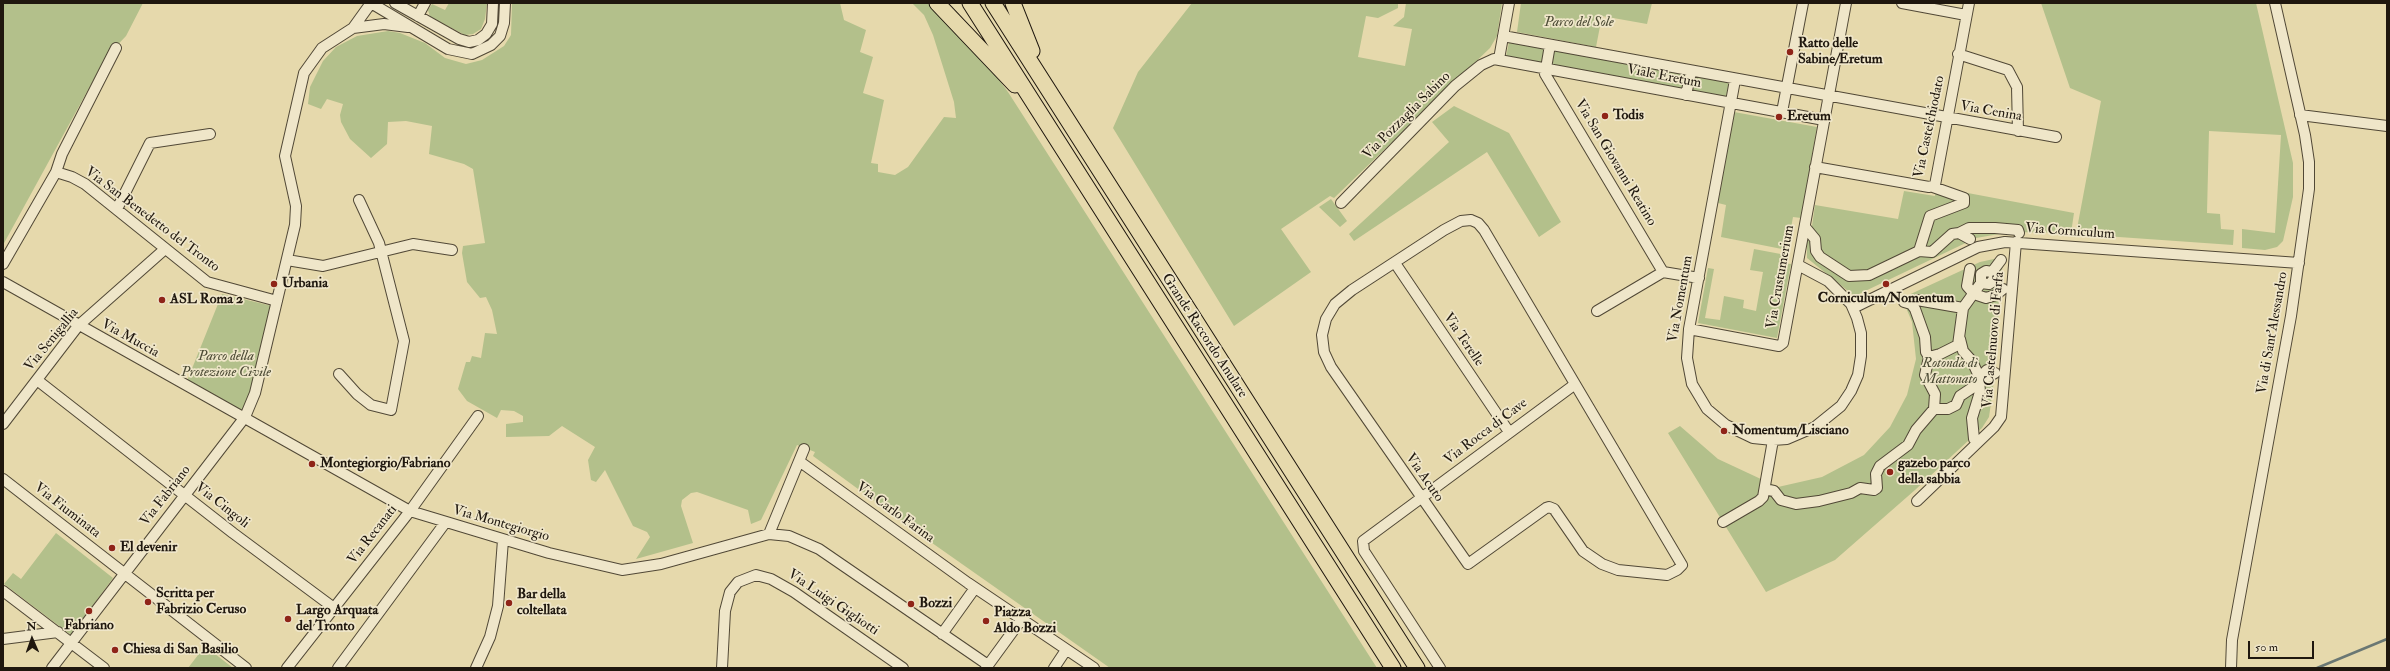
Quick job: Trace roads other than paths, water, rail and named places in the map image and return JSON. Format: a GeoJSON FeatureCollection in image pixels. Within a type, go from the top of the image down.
{"type":"FeatureCollection","features":[{"type":"Feature","properties":{"kind":"highway"},"geometry":{"type":"LineString","coordinates":[[937,3],[974,40],[1005,76],[1032,100]]}},
{"type":"Feature","properties":{"kind":"highway","name":"Grande Raccordo Anulare"},"geometry":{"type":"LineString","coordinates":[[970,3],[1393,668]]}},
{"type":"Feature","properties":{"kind":"highway","name":"Grande Raccordo Anulare"},"geometry":{"type":"LineString","coordinates":[[993,3],[1417,668]]}},
{"type":"Feature","properties":{"kind":"highway"},"geometry":{"type":"LineString","coordinates":[[1013,3],[1046,86]]}},
{"type":"Feature","properties":{"kind":"street"},"geometry":{"type":"LineString","coordinates":[[353,28],[371,3],[458,53],[472,54],[491,46],[500,36],[504,23],[505,3]]}},
{"type":"Feature","properties":{"kind":"street"},"geometry":{"type":"LineString","coordinates":[[395,3],[460,39],[469,42],[478,40],[486,34],[492,24],[493,3]]}},
{"type":"Feature","properties":{"kind":"street"},"geometry":{"type":"LineString","coordinates":[[418,16],[426,3]]}},
{"type":"Feature","properties":{"kind":"street"},"geometry":{"type":"LineString","coordinates":[[1499,59],[1509,3]]}},
{"type":"Feature","properties":{"kind":"street"},"geometry":{"type":"LineString","coordinates":[[1782,112],[1803,3]]}},
{"type":"Feature","properties":{"kind":"street","name":"Via Crustumerium"},"geometry":{"type":"LineString","coordinates":[[1689,329],[1780,346],[1784,342],[1846,3]]}},
{"type":"Feature","properties":{"kind":"street"},"geometry":{"type":"LineString","coordinates":[[1902,3],[1966,15]]}},
{"type":"Feature","properties":{"kind":"street","name":"Via Castelchiodato"},"geometry":{"type":"LineString","coordinates":[[1815,167],[1933,187],[1948,118],[1958,54],[1969,3]]}},
{"type":"Feature","properties":{"kind":"street","name":"Via di Sant'Alessandro"},"geometry":{"type":"LineString","coordinates":[[2231,668],[2232,640],[2299,263],[2309,176],[2308,149],[2275,3]]}},
{"type":"Feature","properties":{"kind":"street"},"geometry":{"type":"LineString","coordinates":[[353,28],[384,24],[414,28]]}},
{"type":"Feature","properties":{"kind":"street","name":"Via Fabriano"},"geometry":{"type":"LineString","coordinates":[[52,668],[245,417],[255,393],[296,217],[285,156],[304,73],[322,48],[353,28]]}},
{"type":"Feature","properties":{"kind":"street","name":"Viale Eretum"},"geometry":{"type":"LineString","coordinates":[[1503,36],[1828,97]]}},
{"type":"Feature","properties":{"kind":"street"},"geometry":{"type":"LineString","coordinates":[[1545,69],[1550,45]]}},
{"type":"Feature","properties":{"kind":"street"},"geometry":{"type":"LineString","coordinates":[[3,264],[56,172],[62,154],[116,48]]}},
{"type":"Feature","properties":{"kind":"street"},"geometry":{"type":"LineString","coordinates":[[1958,54],[2008,70],[2017,87],[2018,131]]}},
{"type":"Feature","properties":{"kind":"street","name":"Viale Eretum"},"geometry":{"type":"LineString","coordinates":[[1499,59],[1730,104],[1824,120]]}},
{"type":"Feature","properties":{"kind":"street","name":"Via Pozzaglia Sabino"},"geometry":{"type":"LineString","coordinates":[[1341,203],[1455,86],[1485,62],[1499,59]]}},
{"type":"Feature","properties":{"kind":"street","name":"Via San Giovanni Reatino"},"geometry":{"type":"LineString","coordinates":[[1545,69],[1545,74],[1663,272]]}},
{"type":"Feature","properties":{"kind":"street"},"geometry":{"type":"LineString","coordinates":[[1686,95],[1691,72]]}},
{"type":"Feature","properties":{"kind":"street","name":"Via Nomentum"},"geometry":{"type":"LineString","coordinates":[[1735,80],[1686,349],[1692,384],[1703,404],[1717,418],[1735,430],[1753,438],[1773,440],[1794,437],[1815,427],[1834,414],[1848,397],[1858,375],[1861,356],[1860,328],[1853,308],[1847,298],[1828,281],[1798,265]]}},
{"type":"Feature","properties":{"kind":"street","name":"Via Cenina"},"geometry":{"type":"LineString","coordinates":[[1828,97],[2056,138]]}},
{"type":"Feature","properties":{"kind":"street"},"geometry":{"type":"LineString","coordinates":[[2300,116],[2387,126]]}},
{"type":"Feature","properties":{"kind":"street"},"geometry":{"type":"LineString","coordinates":[[116,209],[150,143],[210,134]]}},
{"type":"Feature","properties":{"kind":"street","name":"Via San Benedetto del Tronto"},"geometry":{"type":"LineString","coordinates":[[56,172],[72,177],[116,209],[207,282],[277,302]]}},
{"type":"Feature","properties":{"kind":"street"},"geometry":{"type":"LineString","coordinates":[[1919,251],[1930,216],[1964,203],[1964,198],[1933,187]]}},
{"type":"Feature","properties":{"kind":"street"},"geometry":{"type":"LineString","coordinates":[[339,374],[371,405],[391,410],[404,341],[382,251],[359,200]]}},
{"type":"Feature","properties":{"kind":"street","name":"Via Acuto"},"geometry":{"type":"LineString","coordinates":[[1468,220],[1478,223],[1682,565],[1677,570],[1667,574],[1618,570],[1602,564],[1583,551],[1554,509],[1549,507],[1468,564],[1331,367],[1323,347],[1323,326],[1335,304],[1348,293],[1395,263],[1456,224],[1468,220]]}},
{"type":"Feature","properties":{"kind":"street"},"geometry":{"type":"LineString","coordinates":[[1805,227],[1815,239],[1816,251],[1820,257],[1849,276],[1869,275],[1919,251],[1932,252],[1952,234],[1969,228],[2018,230],[2018,238]]}},
{"type":"Feature","properties":{"kind":"street"},"geometry":{"type":"LineString","coordinates":[[1959,232],[1970,239]]}},
{"type":"Feature","properties":{"kind":"street","name":"Via Corniculum"},"geometry":{"type":"LineString","coordinates":[[1853,308],[1978,247],[2018,238],[2299,263]]}},
{"type":"Feature","properties":{"kind":"street","name":"Via Castelnuovo di Farfa"},"geometry":{"type":"LineString","coordinates":[[1917,501],[1994,427],[2001,417],[2018,238]]}},
{"type":"Feature","properties":{"kind":"street"},"geometry":{"type":"LineString","coordinates":[[287,260],[323,266],[382,251],[419,244],[452,250]]}},
{"type":"Feature","properties":{"kind":"street","name":"Via Senigallia"},"geometry":{"type":"LineString","coordinates":[[3,424],[78,326],[165,249]]}},
{"type":"Feature","properties":{"kind":"street"},"geometry":{"type":"LineString","coordinates":[[1929,357],[1951,349],[1958,344],[1960,339],[1963,308],[1981,283],[1981,274],[1986,271],[1992,272],[2001,260]]}},
{"type":"Feature","properties":{"kind":"street","name":"Via Terelle"},"geometry":{"type":"LineString","coordinates":[[1395,263],[1509,432]]}},
{"type":"Feature","properties":{"kind":"street"},"geometry":{"type":"LineString","coordinates":[[1970,269],[1967,286],[1974,294],[1986,298],[1996,295],[2003,289]]}},
{"type":"Feature","properties":{"kind":"street"},"geometry":{"type":"LineString","coordinates":[[1597,311],[1663,272],[1699,278]]}},
{"type":"Feature","properties":{"kind":"street","name":"Via Muccia"},"geometry":{"type":"LineString","coordinates":[[3,282],[78,326],[245,417]]}},
{"type":"Feature","properties":{"kind":"street"},"geometry":{"type":"LineString","coordinates":[[1770,490],[1774,491],[1781,500],[1796,504],[1819,501],[1833,496],[1851,493],[1860,488],[1874,490],[1877,488],[1876,474],[1880,466],[1908,445],[1916,430],[1934,410],[1935,394],[1925,375],[1929,357],[1926,352],[1925,337],[1907,303],[1917,300],[1963,308]]}},
{"type":"Feature","properties":{"kind":"street"},"geometry":{"type":"LineString","coordinates":[[1960,339],[1963,351],[1972,361],[1980,377],[1980,392],[1972,418],[1974,439]]}},
{"type":"Feature","properties":{"kind":"street"},"geometry":{"type":"LineString","coordinates":[[1934,410],[1941,411],[1956,405],[1960,396],[1978,384],[1980,377]]}},
{"type":"Feature","properties":{"kind":"street","name":"Via Cingoli"},"geometry":{"type":"LineString","coordinates":[[37,380],[184,495],[334,608]]}},
{"type":"Feature","properties":{"kind":"street","name":"Via Rocca di Cave"},"geometry":{"type":"LineString","coordinates":[[1440,668],[1362,548],[1365,538],[1574,385]]}},
{"type":"Feature","properties":{"kind":"street","name":"Via Recanati"},"geometry":{"type":"LineString","coordinates":[[287,668],[410,511],[478,416]]}},
{"type":"Feature","properties":{"kind":"street","name":"Via Montegiorgio"},"geometry":{"type":"LineString","coordinates":[[245,417],[410,511],[445,523],[593,564],[628,570],[661,564],[768,534]]}},
{"type":"Feature","properties":{"kind":"street"},"geometry":{"type":"LineString","coordinates":[[1723,522],[1759,502],[1763,497],[1773,440]]}},
{"type":"Feature","properties":{"kind":"street"},"geometry":{"type":"LineString","coordinates":[[804,449],[768,534],[794,538],[819,548],[987,666],[1022,620]]}},
{"type":"Feature","properties":{"kind":"street","name":"Via Carlo Farina"},"geometry":{"type":"LineString","coordinates":[[798,461],[975,588]]}},
{"type":"Feature","properties":{"kind":"street","name":"Via Fiuminata"},"geometry":{"type":"LineString","coordinates":[[3,479],[246,668]]}},
{"type":"Feature","properties":{"kind":"street"},"geometry":{"type":"LineString","coordinates":[[338,668],[445,523]]}},
{"type":"Feature","properties":{"kind":"street"},"geometry":{"type":"LineString","coordinates":[[476,668],[490,637],[498,606],[504,540]]}},
{"type":"Feature","properties":{"kind":"street","name":"Via Luigi Gigliotti"},"geometry":{"type":"LineString","coordinates":[[723,668],[725,611],[730,592],[738,582],[756,575],[771,579],[794,592],[903,668]]}},
{"type":"Feature","properties":{"kind":"street"},"geometry":{"type":"LineString","coordinates":[[942,634],[975,588],[1094,668]]}},
{"type":"Feature","properties":{"kind":"street"},"geometry":{"type":"LineString","coordinates":[[3,590],[104,668]]}},
{"type":"Feature","properties":{"kind":"street"},"geometry":{"type":"LineString","coordinates":[[3,639],[58,632]]}},
{"type":"Feature","properties":{"kind":"street"},"geometry":{"type":"LineString","coordinates":[[1054,668],[1066,650]]}},
{"type":"Feature","properties":{"kind":"waterway"},"geometry":{"type":"LineString","coordinates":[[2317,668],[2387,639]]}},
{"type":"Feature","properties":{"kind":"place","name":"Ratto delle Sabine/Eretum"},"geometry":{"type":"Point","coordinates":[1790,52]}},
{"type":"Feature","properties":{"kind":"place","name":"Todis"},"geometry":{"type":"Point","coordinates":[1605,116]}},
{"type":"Feature","properties":{"kind":"place","name":"Eretum"},"geometry":{"type":"Point","coordinates":[1779,117]}},
{"type":"Feature","properties":{"kind":"place","name":"Urbania"},"geometry":{"type":"Point","coordinates":[274,284]}},
{"type":"Feature","properties":{"kind":"place","name":"Corniculum/Nomentum"},"geometry":{"type":"Point","coordinates":[1886,284]}},
{"type":"Feature","properties":{"kind":"place","name":"ASL Roma 2"},"geometry":{"type":"Point","coordinates":[162,300]}},
{"type":"Feature","properties":{"kind":"place","name":"Nomentum/Lisciano"},"geometry":{"type":"Point","coordinates":[1724,431]}},
{"type":"Feature","properties":{"kind":"place","name":"Montegiorgio/Fabriano"},"geometry":{"type":"Point","coordinates":[312,464]}},
{"type":"Feature","properties":{"kind":"place","name":"gazebo parco della sabbia"},"geometry":{"type":"Point","coordinates":[1890,472]}},
{"type":"Feature","properties":{"kind":"place","name":"El devenir"},"geometry":{"type":"Point","coordinates":[112,548]}},
{"type":"Feature","properties":{"kind":"place","name":"Scritta per Fabrizio Ceruso"},"geometry":{"type":"Point","coordinates":[148,602]}},
{"type":"Feature","properties":{"kind":"place","name":"Bar della coltellata"},"geometry":{"type":"Point","coordinates":[509,603]}},
{"type":"Feature","properties":{"kind":"place","name":"Bozzi"},"geometry":{"type":"Point","coordinates":[911,604]}},
{"type":"Feature","properties":{"kind":"place","name":"Fabriano"},"geometry":{"type":"Point","coordinates":[89,611]}},
{"type":"Feature","properties":{"kind":"place","name":"Largo Arquata del Tronto"},"geometry":{"type":"Point","coordinates":[288,619]}},
{"type":"Feature","properties":{"kind":"place","name":"Piazza Aldo Bozzi"},"geometry":{"type":"Point","coordinates":[986,621]}},
{"type":"Feature","properties":{"kind":"place","name":"Chiesa di San Basilio"},"geometry":{"type":"Point","coordinates":[115,650]}},
{"type":"Feature","properties":{"kind":"park label","name":"Parco del Sole"},"geometry":{"type":"Point","coordinates":[1579,23]}},
{"type":"Feature","properties":{"kind":"park label","name":"Parco della Protezione Civile"},"geometry":{"type":"Point","coordinates":[226,366]}},
{"type":"Feature","properties":{"kind":"park label","name":"Rotonda di Mattonato"},"geometry":{"type":"Point","coordinates":[1950,372]}}]}
